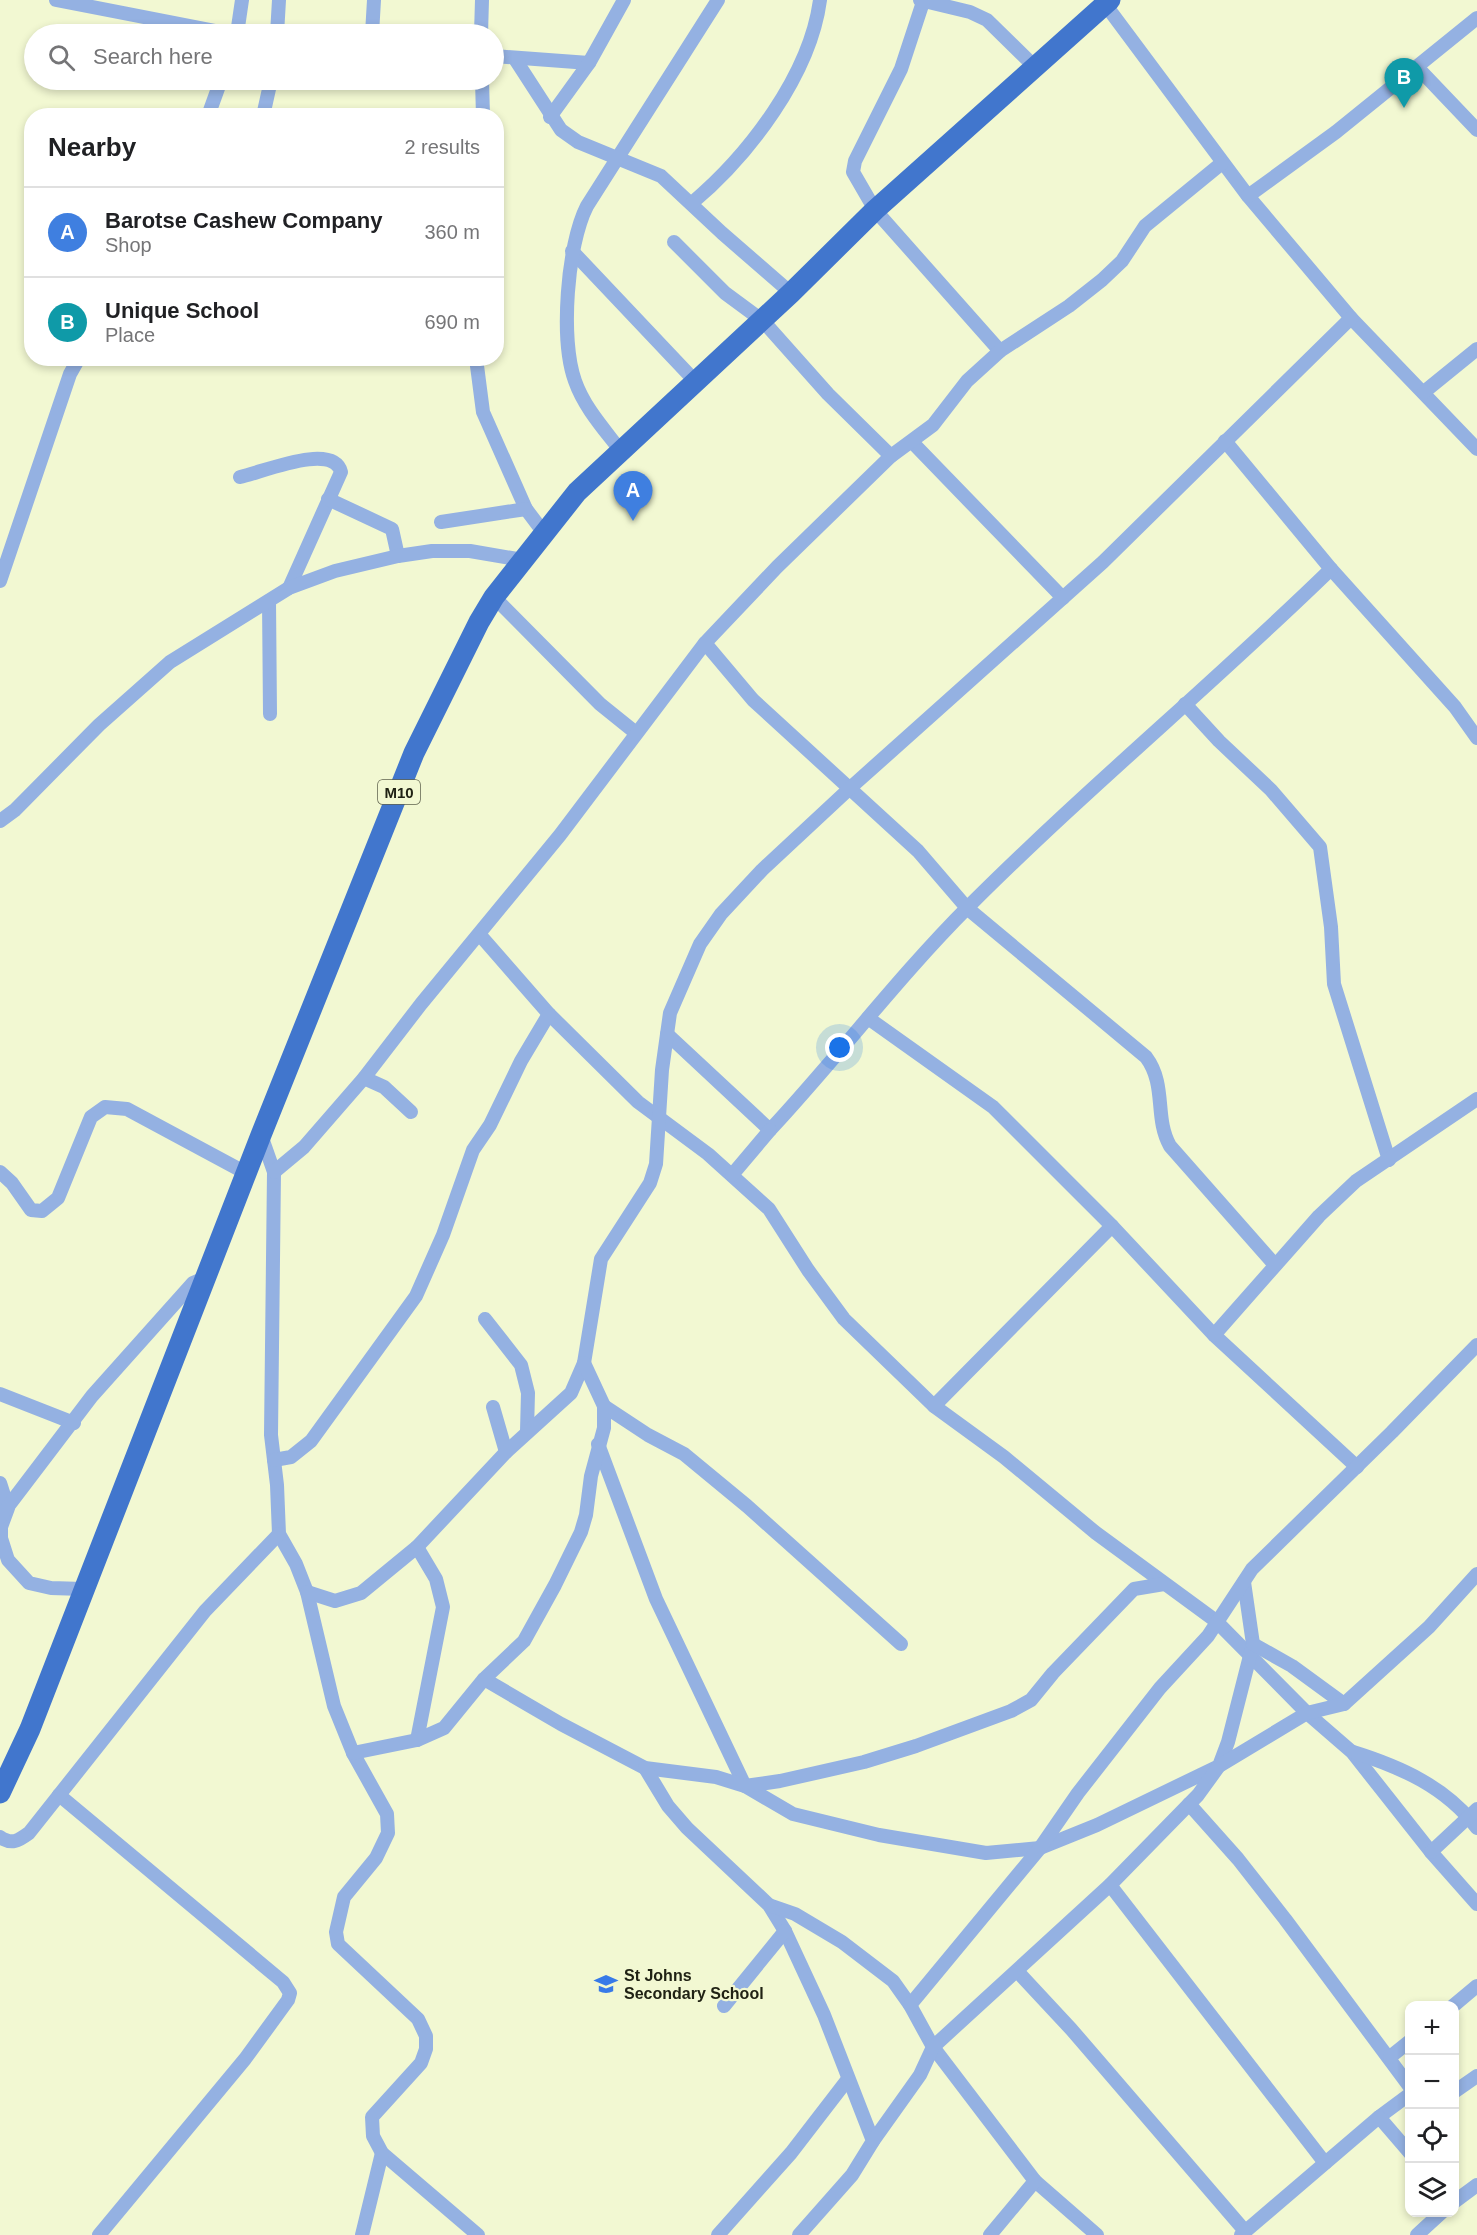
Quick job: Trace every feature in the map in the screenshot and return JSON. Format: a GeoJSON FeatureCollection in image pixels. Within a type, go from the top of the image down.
{"type":"FeatureCollection","features":[{"type":"Feature","properties":{"kind":"main road","name":"M10"},"geometry":{"type":"LineString","coordinates":[[0,1792],[30,1729],[246,1173],[414,753],[441,694],[494,597],[577,492],[620,450],[762,321],[875,210],[1036,68],[1105,2]]}},
{"type":"Feature","properties":{"kind":"street"},"geometry":{"type":"LineString","coordinates":[[56,0],[180,24]]}},
{"type":"Feature","properties":{"kind":"street"},"geometry":{"type":"LineString","coordinates":[[238,24],[242,0]]}},
{"type":"Feature","properties":{"kind":"street"},"geometry":{"type":"LineString","coordinates":[[278,24],[279,0]]}},
{"type":"Feature","properties":{"kind":"street"},"geometry":{"type":"LineString","coordinates":[[373,24],[374,0]]}},
{"type":"Feature","properties":{"kind":"street"},"geometry":{"type":"LineString","coordinates":[[481,24],[482,0]]}},
{"type":"Feature","properties":{"kind":"street"},"geometry":{"type":"LineString","coordinates":[[550,117],[589,63],[624,0]]}},
{"type":"Feature","properties":{"kind":"street"},"geometry":{"type":"LineString","coordinates":[[620,450],[581,394],[571,366],[568,335],[572,251],[583,213],[718,0]]}},
{"type":"Feature","properties":{"kind":"street"},"geometry":{"type":"LineString","coordinates":[[692,203],[708,190],[765,124],[796,71],[817,20],[820,0]]}},
{"type":"Feature","properties":{"kind":"street"},"geometry":{"type":"LineString","coordinates":[[1000,351],[875,210],[854,177],[853,168],[901,69],[922,1],[970,12],[987,20],[1036,68]]}},
{"type":"Feature","properties":{"kind":"street"},"geometry":{"type":"LineString","coordinates":[[1105,2],[1248,196],[1351,318],[1477,449]]}},
{"type":"Feature","properties":{"kind":"street"},"geometry":{"type":"LineString","coordinates":[[1248,196],[1336,132],[1477,18]]}},
{"type":"Feature","properties":{"kind":"street"},"geometry":{"type":"LineString","coordinates":[[504,57],[589,63]]}},
{"type":"Feature","properties":{"kind":"street"},"geometry":{"type":"LineString","coordinates":[[515,59],[531,81],[550,117],[561,130],[578,142],[661,176],[791,293]]}},
{"type":"Feature","properties":{"kind":"street"},"geometry":{"type":"LineString","coordinates":[[1418,68],[1477,130]]}},
{"type":"Feature","properties":{"kind":"street"},"geometry":{"type":"LineString","coordinates":[[211,108],[217,90]]}},
{"type":"Feature","properties":{"kind":"street"},"geometry":{"type":"LineString","coordinates":[[265,108],[269,90]]}},
{"type":"Feature","properties":{"kind":"street"},"geometry":{"type":"LineString","coordinates":[[482,90],[483,108]]}},
{"type":"Feature","properties":{"kind":"street"},"geometry":{"type":"LineString","coordinates":[[274,1172],[304,1147],[364,1078],[421,1004],[480,936],[705,643],[777,567],[891,456],[933,425],[967,381],[1000,351],[1069,306],[1102,280],[1122,261],[1145,226],[1222,163]]}},
{"type":"Feature","properties":{"kind":"street"},"geometry":{"type":"LineString","coordinates":[[674,242],[725,293],[762,321],[828,394],[891,456]]}},
{"type":"Feature","properties":{"kind":"street"},"geometry":{"type":"LineString","coordinates":[[572,251],[695,381]]}},
{"type":"Feature","properties":{"kind":"street"},"geometry":{"type":"LineString","coordinates":[[307,1592],[335,1600],[361,1593],[417,1547],[527,1431],[571,1393],[584,1363],[601,1259],[650,1183],[656,1164],[670,1013],[700,944],[721,914],[762,870],[849,789],[1103,562],[1351,318]]}},
{"type":"Feature","properties":{"kind":"street"},"geometry":{"type":"LineString","coordinates":[[1424,392],[1477,349]]}},
{"type":"Feature","properties":{"kind":"street"},"geometry":{"type":"LineString","coordinates":[[0,581],[74,366]]}},
{"type":"Feature","properties":{"kind":"street"},"geometry":{"type":"LineString","coordinates":[[477,366],[483,412],[526,509],[544,533]]}},
{"type":"Feature","properties":{"kind":"street"},"geometry":{"type":"LineString","coordinates":[[912,441],[1063,598]]}},
{"type":"Feature","properties":{"kind":"street"},"geometry":{"type":"LineString","coordinates":[[1225,441],[1331,569],[1455,707],[1477,738]]}},
{"type":"Feature","properties":{"kind":"street"},"geometry":{"type":"LineString","coordinates":[[240,477],[314,457],[333,459],[339,464],[341,472],[289,588]]}},
{"type":"Feature","properties":{"kind":"street"},"geometry":{"type":"LineString","coordinates":[[328,499],[392,529],[398,556]]}},
{"type":"Feature","properties":{"kind":"street"},"geometry":{"type":"LineString","coordinates":[[441,522],[526,509]]}},
{"type":"Feature","properties":{"kind":"street"},"geometry":{"type":"LineString","coordinates":[[0,821],[15,810],[99,725],[170,662],[289,588],[335,571],[398,556],[432,551],[470,551],[523,560]]}},
{"type":"Feature","properties":{"kind":"street"},"geometry":{"type":"LineString","coordinates":[[732,1175],[967,908],[1185,704],[1250,648],[1331,569]]}},
{"type":"Feature","properties":{"kind":"street"},"geometry":{"type":"LineString","coordinates":[[494,597],[600,704],[636,733]]}},
{"type":"Feature","properties":{"kind":"street"},"geometry":{"type":"LineString","coordinates":[[269,601],[270,714]]}},
{"type":"Feature","properties":{"kind":"street"},"geometry":{"type":"LineString","coordinates":[[705,643],[753,700],[918,851],[967,908],[1146,1057],[1153,1066],[1158,1085],[1162,1126],[1170,1146],[1275,1265]]}},
{"type":"Feature","properties":{"kind":"street"},"geometry":{"type":"LineString","coordinates":[[1185,704],[1219,741],[1271,790],[1320,847],[1331,927],[1334,984],[1389,1160]]}},
{"type":"Feature","properties":{"kind":"street"},"geometry":{"type":"LineString","coordinates":[[480,936],[549,1014],[638,1102],[732,1175],[780,1222],[808,1270],[844,1319],[934,1406],[1004,1457],[1164,1584],[1252,1650],[1307,1713],[1352,1752],[1431,1852],[1477,1904]]}},
{"type":"Feature","properties":{"kind":"street"},"geometry":{"type":"LineString","coordinates":[[274,1460],[291,1457],[311,1441],[416,1296],[443,1235],[473,1150],[490,1125],[521,1061],[549,1014]]}},
{"type":"Feature","properties":{"kind":"street"},"geometry":{"type":"LineString","coordinates":[[868,1018],[993,1107],[1112,1226],[1214,1335],[1357,1467]]}},
{"type":"Feature","properties":{"kind":"street"},"geometry":{"type":"LineString","coordinates":[[667,1034],[770,1130]]}},
{"type":"Feature","properties":{"kind":"street"},"geometry":{"type":"LineString","coordinates":[[364,1078],[384,1087],[411,1112]]}},
{"type":"Feature","properties":{"kind":"street"},"geometry":{"type":"LineString","coordinates":[[1214,1335],[1319,1216],[1356,1181],[1477,1099]]}},
{"type":"Feature","properties":{"kind":"street"},"geometry":{"type":"LineString","coordinates":[[0,1172],[12,1183],[31,1210],[42,1211],[58,1198],[91,1117],[105,1107],[113,1107],[127,1109],[246,1173]]}},
{"type":"Feature","properties":{"kind":"street"},"geometry":{"type":"LineString","coordinates":[[261,1135],[274,1172],[271,1435],[279,1534],[288,1548],[307,1592],[334,1706],[353,1753],[387,1815],[388,1833],[376,1858],[344,1897],[336,1932],[338,1944],[417,2019],[426,2036],[426,2049],[421,2064],[372,2117],[373,2136],[382,2153],[478,2235]]}},
{"type":"Feature","properties":{"kind":"street"},"geometry":{"type":"LineString","coordinates":[[934,1406],[1112,1226]]}},
{"type":"Feature","properties":{"kind":"street"},"geometry":{"type":"LineString","coordinates":[[4,1513],[74,1423],[92,1396],[193,1283],[206,1278]]}},
{"type":"Feature","properties":{"kind":"street"},"geometry":{"type":"LineString","coordinates":[[485,1319],[521,1365],[528,1392],[527,1431]]}},
{"type":"Feature","properties":{"kind":"street"},"geometry":{"type":"LineString","coordinates":[[910,2005],[1040,1848],[1085,1784],[1160,1688],[1208,1636],[1252,1569],[1477,1345]]}},
{"type":"Feature","properties":{"kind":"street"},"geometry":{"type":"LineString","coordinates":[[353,1753],[417,1740],[444,1728],[484,1678],[524,1641],[581,1532],[598,1444],[604,1428],[604,1406],[584,1363]]}},
{"type":"Feature","properties":{"kind":"street"},"geometry":{"type":"LineString","coordinates":[[0,1394],[74,1423]]}},
{"type":"Feature","properties":{"kind":"street"},"geometry":{"type":"LineString","coordinates":[[604,1406],[648,1435],[684,1454],[747,1506],[901,1644]]}},
{"type":"Feature","properties":{"kind":"street"},"geometry":{"type":"LineString","coordinates":[[493,1407],[506,1452]]}},
{"type":"Feature","properties":{"kind":"street"},"geometry":{"type":"LineString","coordinates":[[598,1444],[656,1599],[745,1786]]}},
{"type":"Feature","properties":{"kind":"street"},"geometry":{"type":"LineString","coordinates":[[0,1483],[4,1513],[1,1538],[8,1560],[29,1583],[39,1587],[83,1590]]}},
{"type":"Feature","properties":{"kind":"street"},"geometry":{"type":"LineString","coordinates":[[0,1837],[8,1842],[17,1842],[28,1833],[205,1611],[279,1534]]}},
{"type":"Feature","properties":{"kind":"street"},"geometry":{"type":"LineString","coordinates":[[417,1547],[436,1579],[442,1607],[417,1740]]}},
{"type":"Feature","properties":{"kind":"street"},"geometry":{"type":"LineString","coordinates":[[484,1678],[561,1724],[645,1768],[716,1777],[745,1786],[793,1814],[879,1835],[986,1852],[1040,1848],[1097,1824],[1219,1766],[1307,1713],[1344,1704],[1429,1627],[1477,1574]]}},
{"type":"Feature","properties":{"kind":"street"},"geometry":{"type":"LineString","coordinates":[[799,2235],[852,2175],[920,2075],[933,2047],[1018,1972],[1110,1885],[1189,1804],[1219,1766],[1252,1650],[1244,1582]]}},
{"type":"Feature","properties":{"kind":"street"},"geometry":{"type":"LineString","coordinates":[[745,1786],[780,1781],[864,1762],[916,1746],[1011,1711],[1032,1700],[1053,1673],[1134,1589],[1164,1584]]}},
{"type":"Feature","properties":{"kind":"street"},"geometry":{"type":"LineString","coordinates":[[1252,1650],[1292,1666],[1344,1704]]}},
{"type":"Feature","properties":{"kind":"street"},"geometry":{"type":"LineString","coordinates":[[1352,1752],[1386,1762],[1437,1788],[1474,1818],[1431,1852]]}},
{"type":"Feature","properties":{"kind":"street"},"geometry":{"type":"LineString","coordinates":[[645,1768],[668,1806],[687,1828],[770,1905],[785,1931],[824,2015],[873,2141]]}},
{"type":"Feature","properties":{"kind":"street"},"geometry":{"type":"LineString","coordinates":[[58,1795],[283,1982],[290,1993],[288,2000],[245,2060],[99,2235]]}},
{"type":"Feature","properties":{"kind":"street"},"geometry":{"type":"LineString","coordinates":[[1189,1804],[1238,1859],[1405,2080]]}},
{"type":"Feature","properties":{"kind":"street"},"geometry":{"type":"LineString","coordinates":[[1110,1885],[1325,2163]]}},
{"type":"Feature","properties":{"kind":"street"},"geometry":{"type":"LineString","coordinates":[[770,1905],[795,1914],[842,1942],[893,1982],[910,2005],[933,2047],[1035,2181],[1097,2235]]}},
{"type":"Feature","properties":{"kind":"street"},"geometry":{"type":"LineString","coordinates":[[724,2006],[785,1931]]}},
{"type":"Feature","properties":{"kind":"street"},"geometry":{"type":"LineString","coordinates":[[1018,1972],[1071,2029],[1243,2233],[1379,2117],[1405,2098]]}},
{"type":"Feature","properties":{"kind":"street"},"geometry":{"type":"LineString","coordinates":[[1459,2001],[1477,1986]]}},
{"type":"Feature","properties":{"kind":"street"},"geometry":{"type":"LineString","coordinates":[[1390,2057],[1405,2045]]}},
{"type":"Feature","properties":{"kind":"street"},"geometry":{"type":"LineString","coordinates":[[1459,2089],[1477,2076]]}},
{"type":"Feature","properties":{"kind":"street"},"geometry":{"type":"LineString","coordinates":[[718,2235],[791,2153],[848,2079]]}},
{"type":"Feature","properties":{"kind":"street"},"geometry":{"type":"LineString","coordinates":[[1379,2117],[1405,2147]]}},
{"type":"Feature","properties":{"kind":"street"},"geometry":{"type":"LineString","coordinates":[[362,2235],[382,2153]]}},
{"type":"Feature","properties":{"kind":"street"},"geometry":{"type":"LineString","coordinates":[[990,2235],[1035,2181]]}},
{"type":"Feature","properties":{"kind":"street"},"geometry":{"type":"LineString","coordinates":[[1459,2199],[1477,2185]]}},
{"type":"Feature","properties":{"kind":"street"},"geometry":{"type":"LineString","coordinates":[[1417,2235],[1437,2217]]}},
{"type":"Feature","properties":{"kind":"place","name":"Unique School"},"geometry":{"type":"Point","coordinates":[1404,108]}},
{"type":"Feature","properties":{"kind":"place","name":"Barotse Cashew Company"},"geometry":{"type":"Point","coordinates":[633,521]}},
{"type":"Feature","properties":{"kind":"place","name":"St Johns Secondary School"},"geometry":{"type":"Point","coordinates":[606,1984]}}]}
